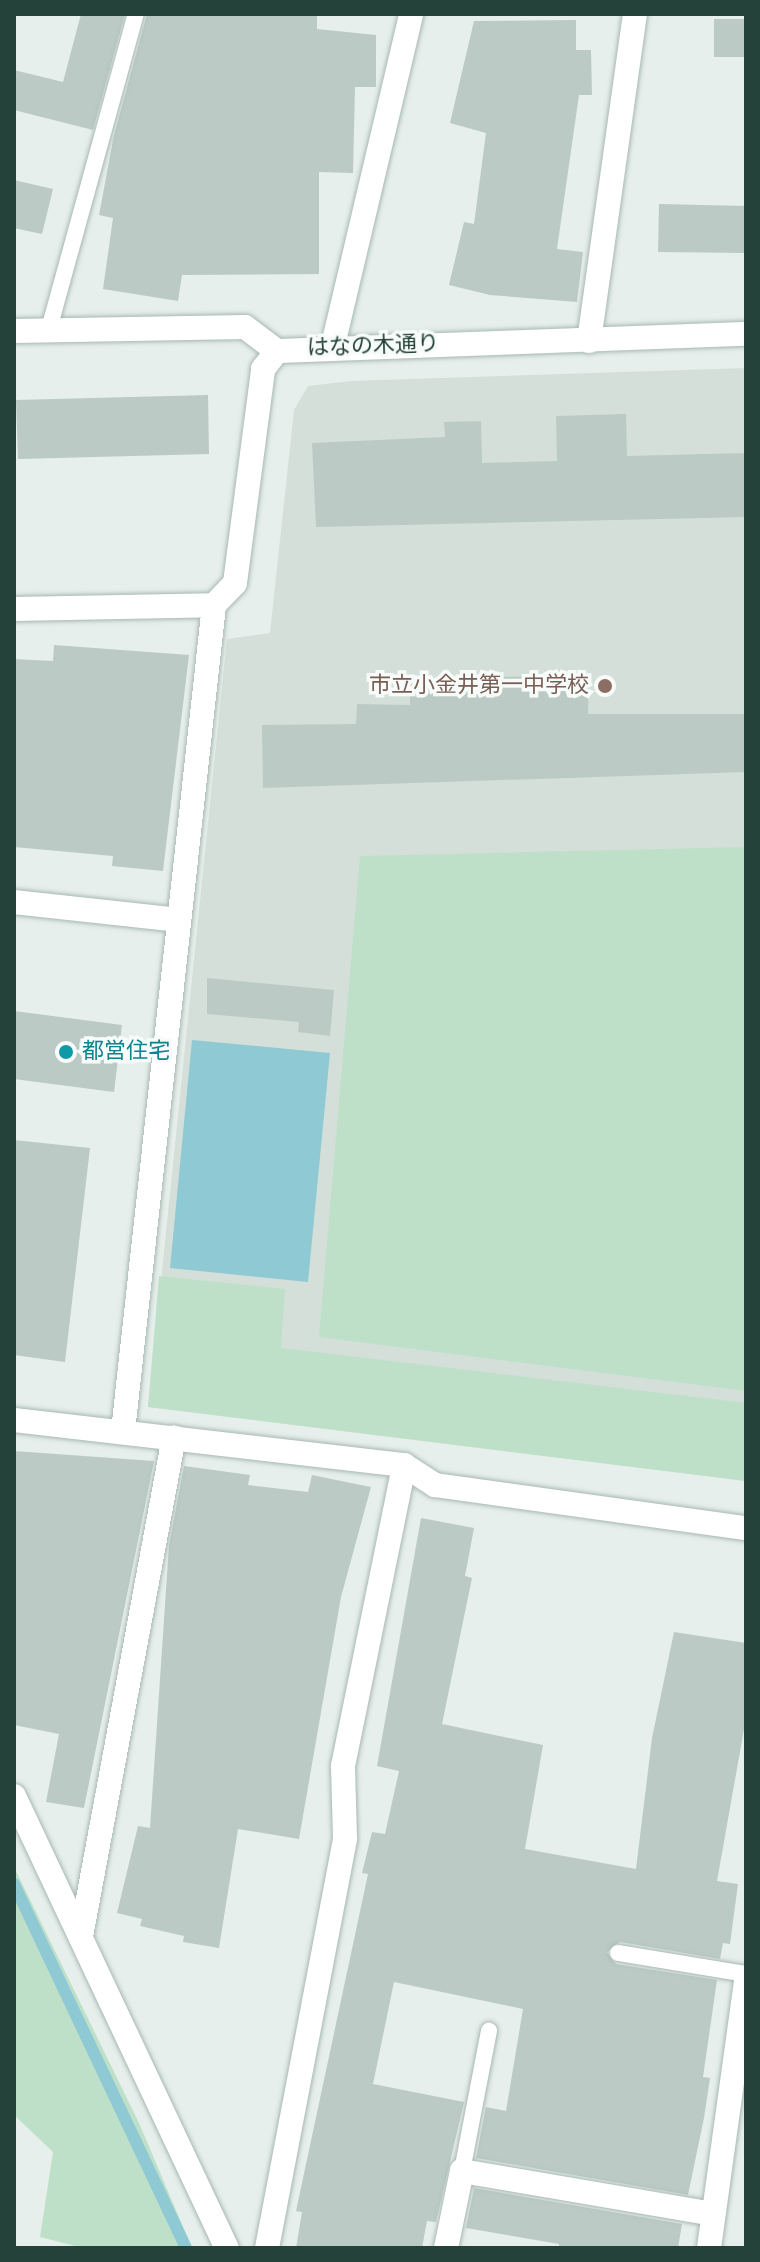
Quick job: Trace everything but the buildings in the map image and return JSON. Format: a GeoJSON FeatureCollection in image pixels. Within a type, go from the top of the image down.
{"type":"FeatureCollection","features":[{"type":"Feature","properties":{"kind":"street"},"geometry":{"type":"LineString","coordinates":[[333,345],[411,14]]}},
{"type":"Feature","properties":{"kind":"street"},"geometry":{"type":"LineString","coordinates":[[589,341],[635,14]]}},
{"type":"Feature","properties":{"kind":"street"},"geometry":{"type":"LineString","coordinates":[[14,331],[245,327],[277,351]]}},
{"type":"Feature","properties":{"kind":"street","name":"はなの木通り"},"geometry":{"type":"LineString","coordinates":[[214,605],[235,583],[263,369],[277,351],[333,345],[589,341],[746,334]]}},
{"type":"Feature","properties":{"kind":"street"},"geometry":{"type":"LineString","coordinates":[[14,609],[214,605],[123,1431]]}},
{"type":"Feature","properties":{"kind":"street"},"geometry":{"type":"LineString","coordinates":[[14,902],[179,920]]}},
{"type":"Feature","properties":{"kind":"street"},"geometry":{"type":"LineString","coordinates":[[14,1420],[404,1465],[435,1485],[746,1528]]}},
{"type":"Feature","properties":{"kind":"street"},"geometry":{"type":"LineString","coordinates":[[82,1931],[174,1437]]}},
{"type":"Feature","properties":{"kind":"street"},"geometry":{"type":"LineString","coordinates":[[267,2248],[345,1838],[343,1766],[404,1465]]}},
{"type":"Feature","properties":{"kind":"street"},"geometry":{"type":"LineString","coordinates":[[14,1796],[82,1931],[227,2248]]}},
{"type":"Feature","properties":{"kind":"street"},"geometry":{"type":"LineString","coordinates":[[709,2248],[713,2214],[736,2120],[746,1982]]}},
{"type":"Feature","properties":{"kind":"street"},"geometry":{"type":"LineString","coordinates":[[446,2248],[462,2171],[713,2214]]}},
{"type":"Feature","properties":{"kind":"lane"},"geometry":{"type":"LineString","coordinates":[[49,329],[136,14]]}},
{"type":"Feature","properties":{"kind":"lane"},"geometry":{"type":"LineString","coordinates":[[618,1953],[746,1974]]}},
{"type":"Feature","properties":{"kind":"lane"},"geometry":{"type":"LineString","coordinates":[[462,2171],[489,2031]]}},
{"type":"Feature","properties":{"kind":"shaded area"},"geometry":{"type":"Polygon","coordinates":[[[746,368],[746,1481],[148,1407],[227,639],[270,633],[294,410],[308,386],[351,381],[746,368]]]}},
{"type":"Feature","properties":{"kind":"green space"},"geometry":{"type":"Polygon","coordinates":[[[746,847],[746,1391],[319,1337],[360,856],[746,847]]]}},
{"type":"Feature","properties":{"kind":"green space"},"geometry":{"type":"Polygon","coordinates":[[[159,1276],[285,1289],[281,1348],[746,1403],[746,1481],[148,1407],[159,1276]]]}},
{"type":"Feature","properties":{"kind":"green space"},"geometry":{"type":"Polygon","coordinates":[[[14,1867],[139,2123],[192,2248],[83,2248],[40,2237],[53,2152],[14,2115],[14,1867]]]}},
{"type":"Feature","properties":{"kind":"water"},"geometry":{"type":"Polygon","coordinates":[[[192,1040],[330,1053],[308,1282],[170,1268],[192,1040]]]}},
{"type":"Feature","properties":{"kind":"waterway"},"geometry":{"type":"LineString","coordinates":[[14,1884],[186,2248]]}},
{"type":"Feature","properties":{"kind":"place","name":"市立小金井第一中学校"},"geometry":{"type":"Point","coordinates":[605,686]}},
{"type":"Feature","properties":{"kind":"place","name":"都営住宅"},"geometry":{"type":"Point","coordinates":[66,1052]}}]}
